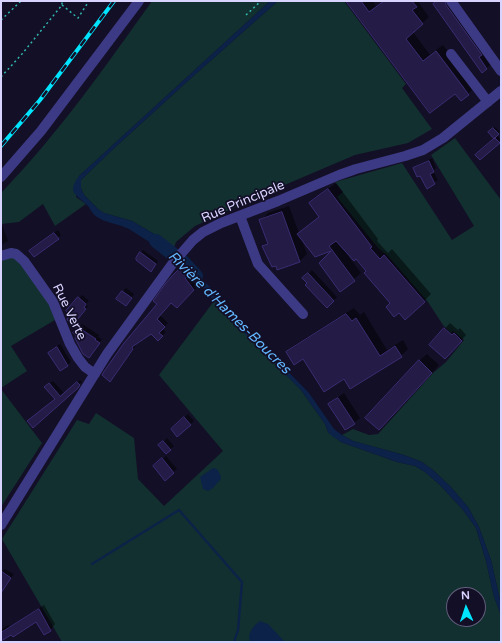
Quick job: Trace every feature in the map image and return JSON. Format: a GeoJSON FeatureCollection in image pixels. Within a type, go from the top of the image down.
{"type":"FeatureCollection","features":[{"type":"Feature","properties":{"kind":"street"},"geometry":{"type":"LineString","coordinates":[[1,177],[42,131],[139,1]]}},
{"type":"Feature","properties":{"kind":"street"},"geometry":{"type":"LineString","coordinates":[[452,1],[501,71]]}},
{"type":"Feature","properties":{"kind":"street"},"geometry":{"type":"LineString","coordinates":[[450,54],[488,102]]}},
{"type":"Feature","properties":{"kind":"street","name":"Rue Principale"},"geometry":{"type":"LineString","coordinates":[[1,525],[107,354],[184,249],[203,232],[351,170],[423,150],[443,138],[501,91]]}},
{"type":"Feature","properties":{"kind":"street"},"geometry":{"type":"LineString","coordinates":[[240,216],[258,264],[303,314]]}},
{"type":"Feature","properties":{"kind":"street","name":"Rue Verte"},"geometry":{"type":"LineString","coordinates":[[1,256],[11,253],[16,254],[24,261],[52,302],[70,344],[78,358],[85,367],[95,374]]}},
{"type":"Feature","properties":{"kind":"path"},"geometry":{"type":"LineString","coordinates":[[1,20],[21,1]]}},
{"type":"Feature","properties":{"kind":"path"},"geometry":{"type":"LineString","coordinates":[[1,77],[62,5],[62,1]]}},
{"type":"Feature","properties":{"kind":"path"},"geometry":{"type":"LineString","coordinates":[[62,5],[78,18],[89,1]]}},
{"type":"Feature","properties":{"kind":"path"},"geometry":{"type":"LineString","coordinates":[[246,15],[261,1]]}},
{"type":"Feature","properties":{"kind":"green space"},"geometry":{"type":"Polygon","coordinates":[[[152,1],[270,1],[79,176],[76,197],[86,204],[55,226],[43,204],[19,222],[1,224],[1,193],[22,171],[61,124],[99,75],[152,1]]]}},
{"type":"Feature","properties":{"kind":"green space"},"geometry":{"type":"Polygon","coordinates":[[[278,1],[344,1],[406,84],[402,88],[432,129],[408,143],[355,155],[195,226],[176,242],[174,248],[161,238],[132,221],[104,213],[98,209],[84,195],[81,188],[81,180],[190,79],[278,1]]]}},
{"type":"Feature","properties":{"kind":"green space"},"geometry":{"type":"Polygon","coordinates":[[[455,138],[501,200],[501,604],[491,560],[479,527],[468,507],[450,486],[422,462],[404,455],[353,441],[342,435],[353,429],[369,435],[378,434],[433,373],[446,362],[464,340],[453,331],[451,333],[443,325],[428,302],[388,256],[378,248],[337,197],[343,192],[335,182],[402,163],[452,240],[474,226],[431,155],[455,138]]]}},
{"type":"Feature","properties":{"kind":"green space"},"geometry":{"type":"Polygon","coordinates":[[[1,253],[18,259],[48,301],[55,320],[11,346],[27,371],[1,388],[1,253]]]}},
{"type":"Feature","properties":{"kind":"green space"},"geometry":{"type":"Polygon","coordinates":[[[214,301],[301,390],[325,424],[328,432],[341,442],[397,462],[415,466],[425,472],[440,485],[463,510],[476,528],[486,561],[494,597],[501,615],[501,642],[62,642],[2,539],[77,420],[89,424],[96,413],[134,438],[138,479],[164,506],[223,451],[159,375],[214,301]]]}},
{"type":"Feature","properties":{"kind":"green space"},"geometry":{"type":"Polygon","coordinates":[[[1,389],[42,443],[1,507],[1,389]]]}},
{"type":"Feature","properties":{"kind":"water"},"geometry":{"type":"Polygon","coordinates":[[[270,1],[278,1],[190,79],[81,180],[81,188],[84,195],[98,209],[104,213],[132,221],[161,238],[174,248],[169,254],[129,229],[104,221],[95,216],[87,205],[74,192],[73,189],[75,181],[79,176],[270,1]]]}},
{"type":"Feature","properties":{"kind":"water"},"geometry":{"type":"Polygon","coordinates":[[[184,261],[209,286],[233,315],[309,393],[334,429],[353,441],[404,455],[422,462],[450,486],[468,507],[479,527],[491,560],[501,604],[501,615],[494,597],[486,561],[476,528],[463,510],[440,485],[425,472],[415,466],[397,462],[341,442],[332,436],[301,390],[216,304],[190,272],[180,264],[184,261]]]}},
{"type":"Feature","properties":{"kind":"water"},"geometry":{"type":"Polygon","coordinates":[[[213,468],[217,469],[221,479],[208,491],[203,489],[200,477],[213,468]]]}},
{"type":"Feature","properties":{"kind":"water"},"geometry":{"type":"Polygon","coordinates":[[[260,621],[268,624],[285,642],[250,642],[249,636],[251,630],[260,621]]]}},
{"type":"Feature","properties":{"kind":"building"},"geometry":{"type":"Polygon","coordinates":[[[346,1],[361,1],[369,12],[384,1],[412,1],[417,7],[412,10],[423,24],[406,39],[423,61],[436,51],[469,95],[461,101],[455,94],[430,113],[346,1]]]}},
{"type":"Feature","properties":{"kind":"building"},"geometry":{"type":"Polygon","coordinates":[[[437,1],[445,1],[446,5],[482,55],[479,57],[487,69],[482,73],[433,4],[437,1]]]}},
{"type":"Feature","properties":{"kind":"building"},"geometry":{"type":"Polygon","coordinates":[[[493,128],[499,134],[494,139],[488,132],[493,128]]]}},
{"type":"Feature","properties":{"kind":"building"},"geometry":{"type":"Polygon","coordinates":[[[495,138],[500,143],[480,160],[475,155],[495,138]]]}},
{"type":"Feature","properties":{"kind":"building"},"geometry":{"type":"Polygon","coordinates":[[[429,161],[434,172],[430,174],[435,184],[427,189],[420,176],[417,177],[413,168],[429,161]]]}},
{"type":"Feature","properties":{"kind":"building"},"geometry":{"type":"Polygon","coordinates":[[[328,189],[372,247],[370,248],[380,259],[384,255],[425,302],[405,320],[399,313],[394,317],[386,307],[390,303],[364,273],[366,271],[356,259],[354,261],[336,241],[329,246],[355,281],[340,292],[319,263],[331,251],[315,257],[297,234],[319,217],[309,203],[328,189]]]}},
{"type":"Feature","properties":{"kind":"building"},"geometry":{"type":"Polygon","coordinates":[[[282,212],[300,262],[277,270],[276,266],[272,267],[262,246],[268,244],[259,220],[282,212]]]}},
{"type":"Feature","properties":{"kind":"building"},"geometry":{"type":"Polygon","coordinates":[[[54,233],[59,239],[34,257],[29,251],[54,233]]]}},
{"type":"Feature","properties":{"kind":"building"},"geometry":{"type":"Polygon","coordinates":[[[140,252],[156,264],[151,272],[136,260],[140,252]]]}},
{"type":"Feature","properties":{"kind":"building"},"geometry":{"type":"Polygon","coordinates":[[[183,266],[190,274],[185,278],[194,290],[177,308],[171,303],[157,319],[165,327],[159,333],[163,336],[158,341],[151,334],[132,347],[133,349],[110,382],[102,375],[103,373],[124,343],[157,304],[153,301],[165,284],[183,266]]]}},
{"type":"Feature","properties":{"kind":"building"},"geometry":{"type":"Polygon","coordinates":[[[308,273],[334,301],[327,308],[305,285],[307,283],[302,278],[308,273]]]}},
{"type":"Feature","properties":{"kind":"building"},"geometry":{"type":"Polygon","coordinates":[[[122,291],[132,298],[126,306],[116,299],[122,291]]]}},
{"type":"Feature","properties":{"kind":"building"},"geometry":{"type":"Polygon","coordinates":[[[78,297],[86,304],[84,308],[86,309],[73,325],[67,319],[70,315],[66,311],[78,297]]]}},
{"type":"Feature","properties":{"kind":"building"},"geometry":{"type":"Polygon","coordinates":[[[346,314],[352,321],[356,318],[380,356],[395,346],[402,357],[350,389],[344,379],[324,392],[303,359],[294,365],[286,352],[346,314]]]}},
{"type":"Feature","properties":{"kind":"building"},"geometry":{"type":"Polygon","coordinates":[[[78,327],[100,343],[89,358],[83,354],[75,338],[76,336],[73,333],[78,327]]]}},
{"type":"Feature","properties":{"kind":"building"},"geometry":{"type":"Polygon","coordinates":[[[444,328],[452,335],[454,333],[462,341],[445,359],[429,345],[444,328]]]}},
{"type":"Feature","properties":{"kind":"building"},"geometry":{"type":"Polygon","coordinates":[[[57,347],[68,366],[60,371],[48,353],[57,347]]]}},
{"type":"Feature","properties":{"kind":"building"},"geometry":{"type":"Polygon","coordinates":[[[419,360],[432,373],[379,430],[365,418],[419,360]]]}},
{"type":"Feature","properties":{"kind":"building"},"geometry":{"type":"Polygon","coordinates":[[[77,382],[80,385],[78,388],[33,428],[27,421],[55,399],[44,387],[49,383],[60,396],[77,382]]]}},
{"type":"Feature","properties":{"kind":"building"},"geometry":{"type":"Polygon","coordinates":[[[338,398],[355,424],[345,430],[328,404],[338,398]]]}},
{"type":"Feature","properties":{"kind":"building"},"geometry":{"type":"Polygon","coordinates":[[[184,417],[191,425],[177,437],[171,429],[184,417]]]}},
{"type":"Feature","properties":{"kind":"building"},"geometry":{"type":"Polygon","coordinates":[[[163,441],[171,450],[166,454],[158,445],[163,441]]]}},
{"type":"Feature","properties":{"kind":"building"},"geometry":{"type":"Polygon","coordinates":[[[162,458],[174,473],[165,481],[153,466],[162,458]]]}},
{"type":"Feature","properties":{"kind":"building"},"geometry":{"type":"Polygon","coordinates":[[[1,571],[11,578],[1,593],[1,571]]]}},
{"type":"Feature","properties":{"kind":"building"},"geometry":{"type":"Polygon","coordinates":[[[39,609],[51,631],[44,635],[36,622],[13,637],[11,635],[1,641],[1,633],[39,609]]]}},
{"type":"Feature","properties":{"kind":"waterway","name":"Rivière d'Hames-Boucres"},"geometry":{"type":"LineString","coordinates":[[156,241],[183,262],[196,276]]}},
{"type":"Feature","properties":{"kind":"waterway"},"geometry":{"type":"LineString","coordinates":[[92,564],[179,510],[242,582],[238,630],[234,642]]}},
{"type":"Feature","properties":{"kind":"railway"},"geometry":{"type":"LineString","coordinates":[[1,146],[40,100],[114,1]]}}]}
